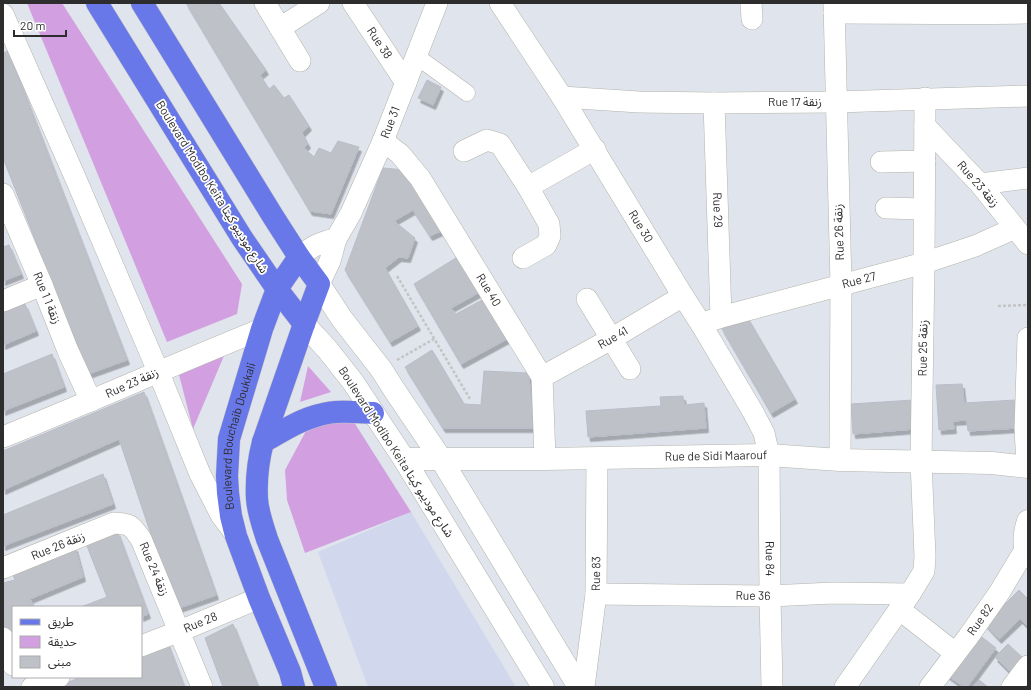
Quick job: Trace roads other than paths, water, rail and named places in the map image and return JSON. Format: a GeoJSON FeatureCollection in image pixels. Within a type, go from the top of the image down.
{"type":"FeatureCollection","features":[{"type":"Feature","properties":{"kind":"main road","name":"Boulevard Modibo Keita شارع موديبو كيتا"},"geometry":{"type":"LineString","coordinates":[[97,3],[242,238],[276,289],[348,376],[404,459],[544,687]]}},
{"type":"Feature","properties":{"kind":"main road"},"geometry":{"type":"LineString","coordinates":[[142,3],[274,218],[342,319],[381,370],[441,459],[579,687]]}},
{"type":"Feature","properties":{"kind":"main road","name":"Boulevard Bouchaib Doukkali"},"geometry":{"type":"LineString","coordinates":[[294,687],[290,672],[259,598],[236,536],[231,516],[227,476],[229,439],[262,329],[276,289],[299,256]]}},
{"type":"Feature","properties":{"kind":"main road","name":"Boulevard Bouchaib Doukkali"},"geometry":{"type":"LineString","coordinates":[[319,284],[263,442],[257,479],[257,500],[267,539],[326,687]]}},
{"type":"Feature","properties":{"kind":"main road"},"geometry":{"type":"LineString","coordinates":[[263,442],[298,423],[320,414],[340,412],[373,413]]}},
{"type":"Feature","properties":{"kind":"main road","name":"Rue de Sidi Maarouf"},"geometry":{"type":"LineString","coordinates":[[404,459],[545,460],[769,455],[840,460],[992,463],[1028,466]]}},
{"type":"Feature","properties":{"kind":"main road"},"geometry":{"type":"LineString","coordinates":[[1026,553],[1025,538],[1028,521]]}},
{"type":"Feature","properties":{"kind":"street"},"geometry":{"type":"LineString","coordinates":[[265,3],[300,61]]}},
{"type":"Feature","properties":{"kind":"street"},"geometry":{"type":"LineString","coordinates":[[280,28],[319,3]]}},
{"type":"Feature","properties":{"kind":"street","name":"Rue 38"},"geometry":{"type":"LineString","coordinates":[[353,3],[406,82]]}},
{"type":"Feature","properties":{"kind":"street","name":"Rue 31"},"geometry":{"type":"LineString","coordinates":[[319,284],[330,261],[336,238],[351,213],[383,141],[437,3]]}},
{"type":"Feature","properties":{"kind":"street","name":"Rue 30"},"geometry":{"type":"LineString","coordinates":[[500,3],[595,149],[701,324],[764,433],[769,455]]}},
{"type":"Feature","properties":{"kind":"street"},"geometry":{"type":"LineString","coordinates":[[834,8],[987,8],[1028,13]]}},
{"type":"Feature","properties":{"kind":"street","name":"Rue 26 زنقة"},"geometry":{"type":"LineString","coordinates":[[834,8],[841,285],[840,460]]}},
{"type":"Feature","properties":{"kind":"street"},"geometry":{"type":"LineString","coordinates":[[3,14],[75,177],[158,371],[200,474],[221,515],[236,536]]}},
{"type":"Feature","properties":{"kind":"street"},"geometry":{"type":"LineString","coordinates":[[416,56],[467,93]]}},
{"type":"Feature","properties":{"kind":"street","name":"Rue 17 زنقة"},"geometry":{"type":"LineString","coordinates":[[562,97],[639,102],[714,103],[836,102],[925,98],[1028,96]]}},
{"type":"Feature","properties":{"kind":"street","name":"Rue 25 زنقة"},"geometry":{"type":"LineString","coordinates":[[905,602],[924,571],[925,556],[921,461],[925,98]]}},
{"type":"Feature","properties":{"kind":"street","name":"Rue 29"},"geometry":{"type":"LineString","coordinates":[[714,103],[721,317]]}},
{"type":"Feature","properties":{"kind":"street","name":"Rue 23 زنقة"},"geometry":{"type":"LineString","coordinates":[[925,126],[980,184],[1028,244]]}},
{"type":"Feature","properties":{"kind":"street"},"geometry":{"type":"LineString","coordinates":[[464,151],[487,140],[500,144],[528,187],[549,224],[550,236],[546,245],[524,258]]}},
{"type":"Feature","properties":{"kind":"street","name":"Rue 40"},"geometry":{"type":"LineString","coordinates":[[383,141],[400,154],[420,178],[542,377],[545,460]]}},
{"type":"Feature","properties":{"kind":"street"},"geometry":{"type":"LineString","coordinates":[[528,187],[595,149]]}},
{"type":"Feature","properties":{"kind":"street"},"geometry":{"type":"LineString","coordinates":[[881,162],[925,161]]}},
{"type":"Feature","properties":{"kind":"street"},"geometry":{"type":"LineString","coordinates":[[980,184],[1028,178]]}},
{"type":"Feature","properties":{"kind":"street","name":"Rue 1 زنقة 1"},"geometry":{"type":"LineString","coordinates":[[3,194],[90,401]]}},
{"type":"Feature","properties":{"kind":"street"},"geometry":{"type":"LineString","coordinates":[[886,208],[924,209]]}},
{"type":"Feature","properties":{"kind":"street","name":"Rue 27"},"geometry":{"type":"LineString","coordinates":[[701,324],[721,317],[924,264],[976,246],[1014,228]]}},
{"type":"Feature","properties":{"kind":"street"},"geometry":{"type":"LineString","coordinates":[[299,256],[312,247],[336,238]]}},
{"type":"Feature","properties":{"kind":"street"},"geometry":{"type":"LineString","coordinates":[[3,301],[42,285]]}},
{"type":"Feature","properties":{"kind":"street","name":"Rue 41"},"geometry":{"type":"LineString","coordinates":[[542,377],[611,339],[683,296]]}},
{"type":"Feature","properties":{"kind":"street"},"geometry":{"type":"LineString","coordinates":[[587,299],[630,369]]}},
{"type":"Feature","properties":{"kind":"street","name":"Rue 23 زنقة"},"geometry":{"type":"LineString","coordinates":[[3,437],[158,371],[262,329]]}},
{"type":"Feature","properties":{"kind":"street"},"geometry":{"type":"LineString","coordinates":[[1028,338],[1025,428],[1028,466]]}},
{"type":"Feature","properties":{"kind":"street","name":"Rue 84"},"geometry":{"type":"LineString","coordinates":[[769,455],[772,687]]}},
{"type":"Feature","properties":{"kind":"street","name":"Rue 83"},"geometry":{"type":"LineString","coordinates":[[584,687],[596,594],[597,459]]}},
{"type":"Feature","properties":{"kind":"street","name":"Rue 26 زنقة"},"geometry":{"type":"LineString","coordinates":[[3,568],[114,523]]}},
{"type":"Feature","properties":{"kind":"street","name":"Rue 24 زنقة"},"geometry":{"type":"LineString","coordinates":[[114,523],[128,524],[135,530],[141,539],[180,631]]}},
{"type":"Feature","properties":{"kind":"street","name":"Rue 82"},"geometry":{"type":"LineString","coordinates":[[930,687],[999,593],[1026,553]]}},
{"type":"Feature","properties":{"kind":"street","name":"Rue 36"},"geometry":{"type":"LineString","coordinates":[[596,594],[770,596],[833,593],[905,602]]}},
{"type":"Feature","properties":{"kind":"street","name":"Rue 28"},"geometry":{"type":"LineString","coordinates":[[142,646],[259,598]]}},
{"type":"Feature","properties":{"kind":"street"},"geometry":{"type":"LineString","coordinates":[[845,687],[905,602],[955,654]]}},
{"type":"Feature","properties":{"kind":"street"},"geometry":{"type":"LineString","coordinates":[[180,631],[202,687]]}},
{"type":"Feature","properties":{"kind":"street"},"geometry":{"type":"LineString","coordinates":[[3,638],[12,662]]}},
{"type":"Feature","properties":{"kind":"street"},"geometry":{"type":"LineString","coordinates":[[1012,687],[1028,666]]}},
{"type":"Feature","properties":{"kind":"street"},"geometry":{"type":"LineString","coordinates":[[32,687],[56,678]]}}]}
